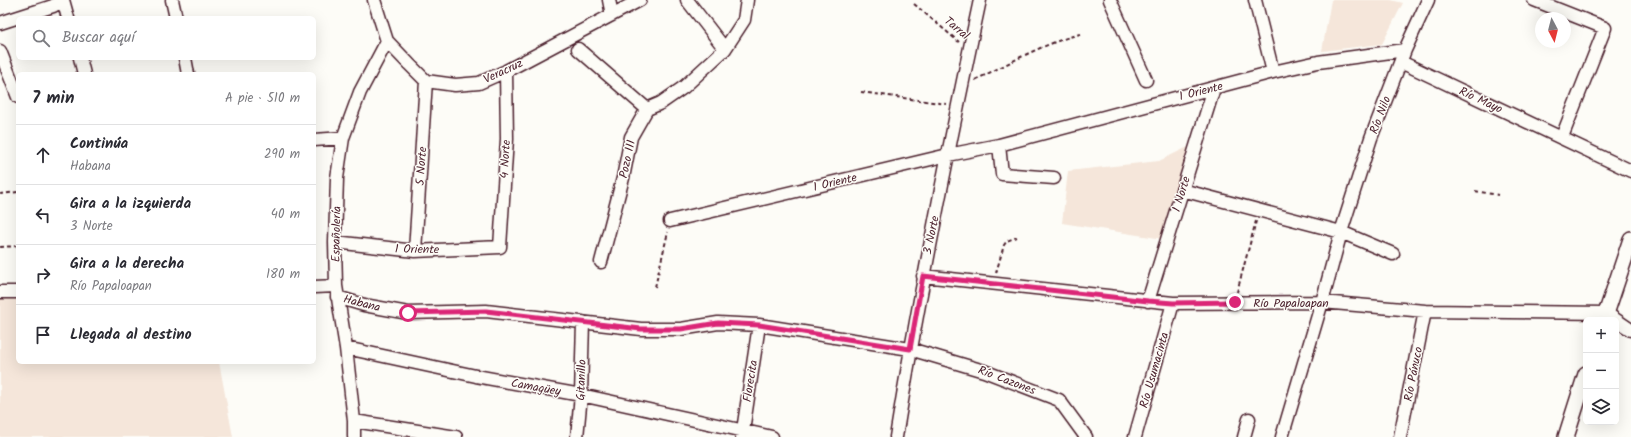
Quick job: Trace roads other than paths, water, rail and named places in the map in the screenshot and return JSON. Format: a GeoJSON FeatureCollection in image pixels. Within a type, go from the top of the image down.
{"type":"FeatureCollection","features":[{"type":"Feature","properties":{"kind":"main road"},"geometry":{"type":"LineString","coordinates":[[1605,317],[1631,239]]}},
{"type":"Feature","properties":{"kind":"main road"},"geometry":{"type":"LineString","coordinates":[[1566,437],[1583,383]]}},
{"type":"Feature","properties":{"kind":"street"},"geometry":{"type":"LineString","coordinates":[[22,16],[53,6],[63,0],[67,16]]}},
{"type":"Feature","properties":{"kind":"street"},"geometry":{"type":"LineString","coordinates":[[172,0],[176,16]]}},
{"type":"Feature","properties":{"kind":"street"},"geometry":{"type":"LineString","coordinates":[[374,0],[387,40],[426,81]]}},
{"type":"Feature","properties":{"kind":"street"},"geometry":{"type":"LineString","coordinates":[[609,0],[612,15]]}},
{"type":"Feature","properties":{"kind":"street","name":"Veracruz"},"geometry":{"type":"LineString","coordinates":[[426,81],[455,85],[479,83],[506,71],[640,0]]}},
{"type":"Feature","properties":{"kind":"street"},"geometry":{"type":"LineString","coordinates":[[688,0],[725,49]]}},
{"type":"Feature","properties":{"kind":"street"},"geometry":{"type":"LineString","coordinates":[[578,49],[647,109],[661,103],[684,87],[725,49],[744,20],[747,0]]}},
{"type":"Feature","properties":{"kind":"street","name":"3 Norte"},"geometry":{"type":"LineString","coordinates":[[896,437],[923,276],[957,105],[980,0]]}},
{"type":"Feature","properties":{"kind":"street"},"geometry":{"type":"LineString","coordinates":[[1110,0],[1146,80]]}},
{"type":"Feature","properties":{"kind":"street"},"geometry":{"type":"LineString","coordinates":[[1255,0],[1273,72]]}},
{"type":"Feature","properties":{"kind":"street","name":"Río Nilo"},"geometry":{"type":"LineString","coordinates":[[1282,437],[1341,232],[1371,138],[1405,50],[1428,0]]}},
{"type":"Feature","properties":{"kind":"street"},"geometry":{"type":"LineString","coordinates":[[1534,0],[1606,28],[1562,137]]}},
{"type":"Feature","properties":{"kind":"street"},"geometry":{"type":"LineString","coordinates":[[0,23],[16,18]]}},
{"type":"Feature","properties":{"kind":"street","name":"Españolería"},"geometry":{"type":"LineString","coordinates":[[354,437],[354,421],[346,348],[337,292],[335,242],[337,178],[343,138],[360,92],[387,40]]}},
{"type":"Feature","properties":{"kind":"street","name":"1 Oriente"},"geometry":{"type":"LineString","coordinates":[[670,221],[948,155],[1000,145],[1273,72],[1318,62],[1405,50]]}},
{"type":"Feature","properties":{"kind":"street"},"geometry":{"type":"LineString","coordinates":[[0,51],[16,92]]}},
{"type":"Feature","properties":{"kind":"street"},"geometry":{"type":"LineString","coordinates":[[80,60],[84,72]]}},
{"type":"Feature","properties":{"kind":"street"},"geometry":{"type":"LineString","coordinates":[[185,60],[188,72]]}},
{"type":"Feature","properties":{"kind":"street","name":"Río Mayo"},"geometry":{"type":"LineString","coordinates":[[1401,62],[1631,171]]}},
{"type":"Feature","properties":{"kind":"street","name":"4 Norte"},"geometry":{"type":"LineString","coordinates":[[500,247],[507,139],[506,71]]}},
{"type":"Feature","properties":{"kind":"street","name":"5 Norte"},"geometry":{"type":"LineString","coordinates":[[415,251],[426,81]]}},
{"type":"Feature","properties":{"kind":"street","name":"1 Norte"},"geometry":{"type":"LineString","coordinates":[[1148,301],[1214,88]]}},
{"type":"Feature","properties":{"kind":"street","name":"Pozo 111"},"geometry":{"type":"LineString","coordinates":[[602,262],[623,178],[631,137],[647,109]]}},
{"type":"Feature","properties":{"kind":"street"},"geometry":{"type":"LineString","coordinates":[[316,140],[343,138]]}},
{"type":"Feature","properties":{"kind":"street"},"geometry":{"type":"LineString","coordinates":[[1000,145],[1002,174],[1054,178]]}},
{"type":"Feature","properties":{"kind":"street"},"geometry":{"type":"LineString","coordinates":[[1182,190],[1341,232],[1393,254]]}},
{"type":"Feature","properties":{"kind":"street","name":"1 Oriente"},"geometry":{"type":"LineString","coordinates":[[335,242],[415,251],[500,247]]}},
{"type":"Feature","properties":{"kind":"street","name":"Río Papaloapan"},"geometry":{"type":"LineString","coordinates":[[923,276],[1173,303],[1322,302],[1425,311],[1605,317]]}},
{"type":"Feature","properties":{"kind":"street","name":"Habana"},"geometry":{"type":"LineString","coordinates":[[316,287],[337,292],[364,305],[408,313],[486,311],[641,329],[681,329],[718,323],[759,325],[910,349]]}},
{"type":"Feature","properties":{"kind":"street"},"geometry":{"type":"LineString","coordinates":[[0,292],[16,292]]}},
{"type":"Feature","properties":{"kind":"street","name":"Río Usumacinta"},"geometry":{"type":"LineString","coordinates":[[1135,437],[1173,303]]}},
{"type":"Feature","properties":{"kind":"street","name":"Río Pánuco"},"geometry":{"type":"LineString","coordinates":[[1400,437],[1425,311]]}},
{"type":"Feature","properties":{"kind":"street","name":"Gitanillo"},"geometry":{"type":"LineString","coordinates":[[577,437],[581,395],[582,322]]}},
{"type":"Feature","properties":{"kind":"street"},"geometry":{"type":"LineString","coordinates":[[1619,324],[1631,330]]}},
{"type":"Feature","properties":{"kind":"street","name":"Florecita"},"geometry":{"type":"LineString","coordinates":[[742,434],[759,325]]}},
{"type":"Feature","properties":{"kind":"street","name":"Camagüey"},"geometry":{"type":"LineString","coordinates":[[346,348],[476,376],[581,395],[742,434],[772,437]]}},
{"type":"Feature","properties":{"kind":"street","name":"Río Cazones"},"geometry":{"type":"LineString","coordinates":[[910,349],[984,371],[1058,400],[1086,437]]}},
{"type":"Feature","properties":{"kind":"street"},"geometry":{"type":"LineString","coordinates":[[1244,437],[1249,419]]}},
{"type":"Feature","properties":{"kind":"street"},"geometry":{"type":"LineString","coordinates":[[354,421],[456,437]]}}]}
